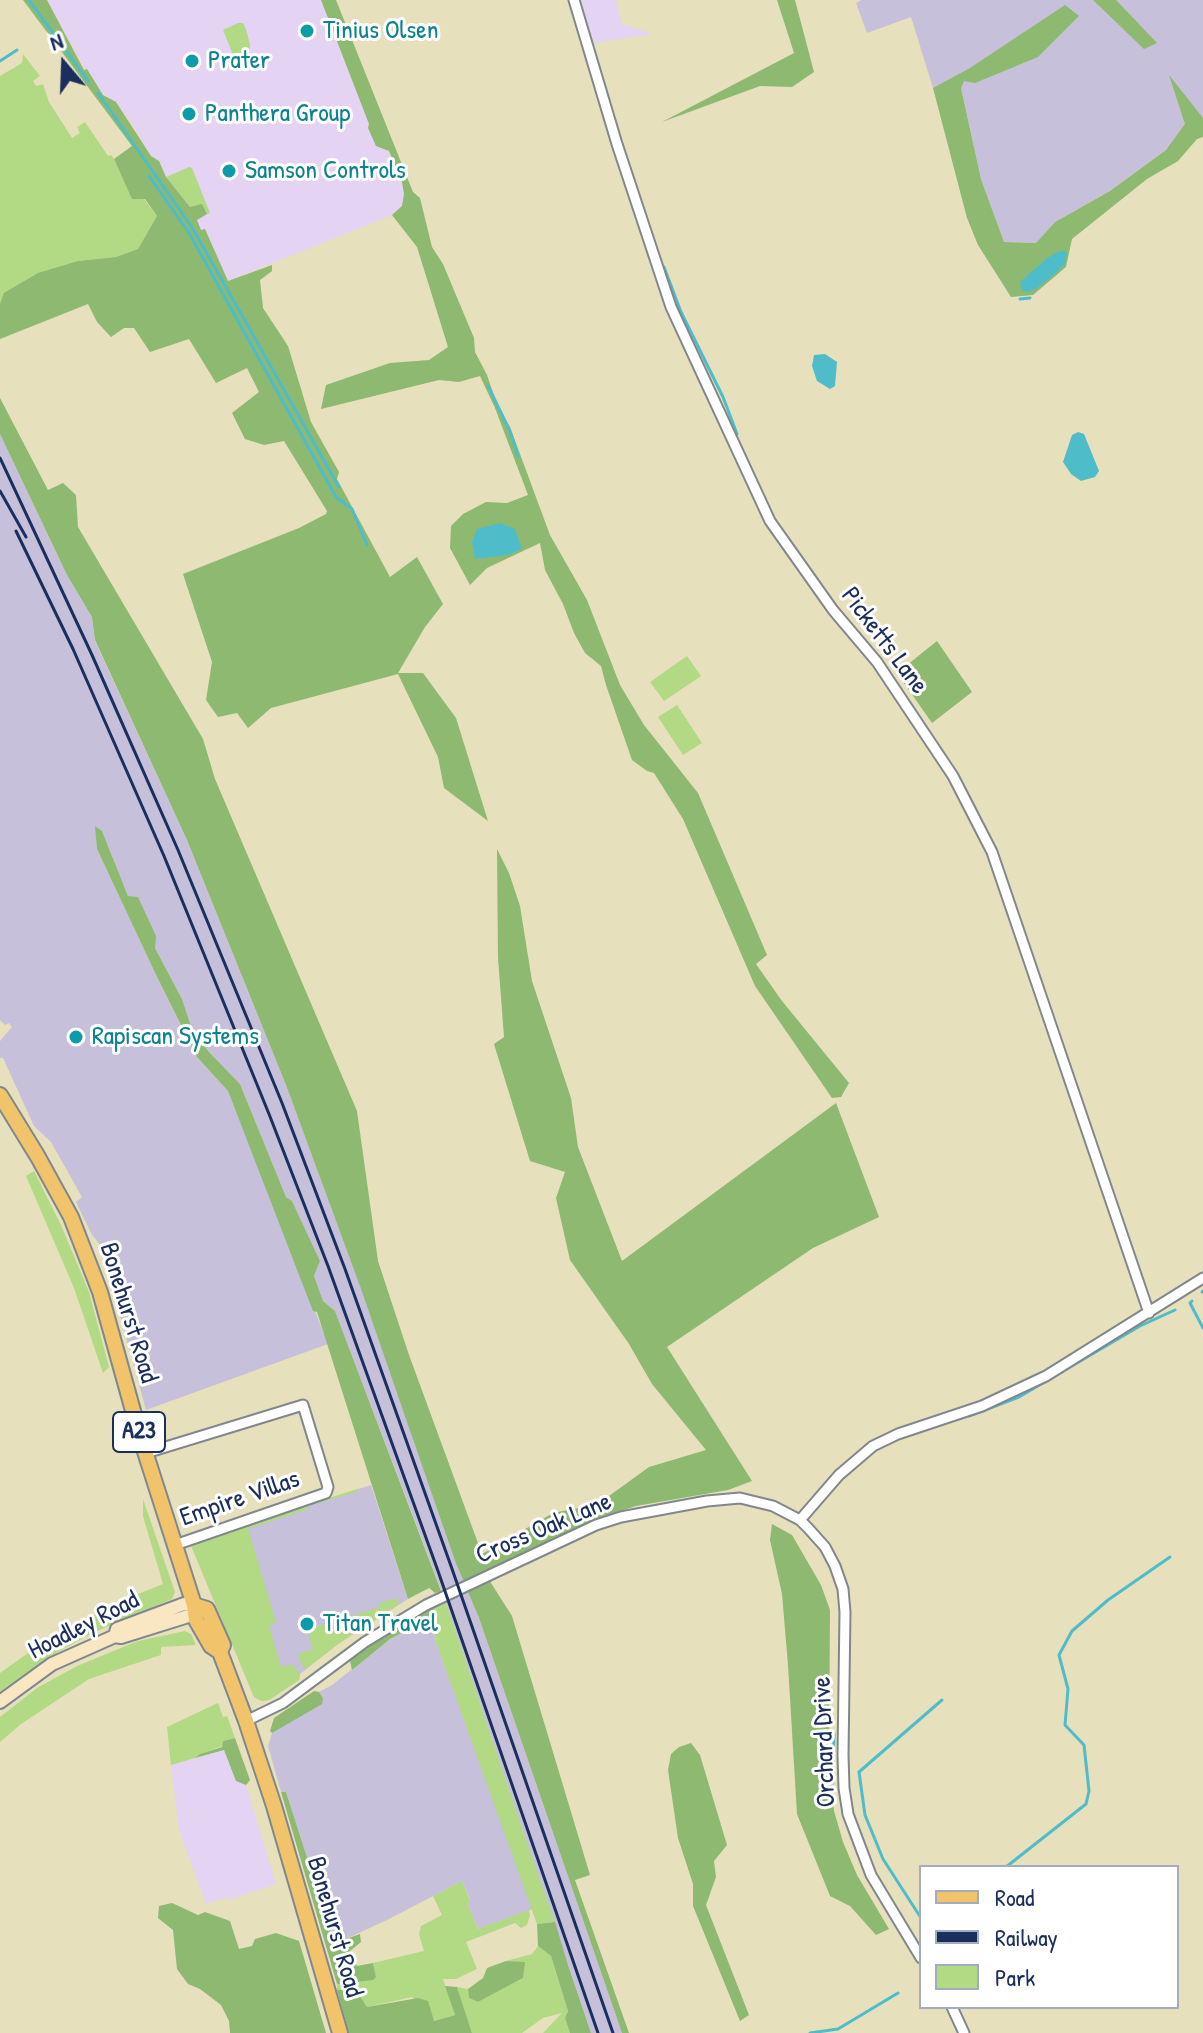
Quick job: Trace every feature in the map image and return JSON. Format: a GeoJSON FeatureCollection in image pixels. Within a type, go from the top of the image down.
{"type":"FeatureCollection","features":[{"type":"Feature","properties":{"kind":"main road","name":"Bonehurst Road"},"geometry":{"type":"LineString","coordinates":[[0,1095],[38,1157],[77,1231],[111,1327],[200,1627],[211,1646],[220,1652],[246,1721],[340,2033]]}},
{"type":"Feature","properties":{"kind":"street","name":"Picketts Lane"},"geometry":{"type":"LineString","coordinates":[[574,0],[671,307],[770,521],[833,610],[877,662],[953,776],[992,852],[1149,1313]]}},
{"type":"Feature","properties":{"kind":"street"},"geometry":{"type":"LineString","coordinates":[[800,1520],[839,1475],[873,1446],[1015,1392],[1203,1278]]}},
{"type":"Feature","properties":{"kind":"street","name":"Empire Villas"},"geometry":{"type":"LineString","coordinates":[[146,1453],[303,1405],[328,1487],[326,1493],[175,1545]]}},
{"type":"Feature","properties":{"kind":"street","name":"Cross Oak Lane"},"geometry":{"type":"LineString","coordinates":[[246,1721],[283,1703],[365,1642],[406,1616],[596,1525],[648,1512],[740,1498],[773,1506],[800,1520]]}},
{"type":"Feature","properties":{"kind":"street","name":"Orchard Drive"},"geometry":{"type":"LineString","coordinates":[[800,1520],[825,1547],[843,1589],[844,1777],[848,1814],[871,1875],[919,1955]]}},
{"type":"Feature","properties":{"kind":"street","name":"Hoadley Road"},"geometry":{"type":"LineString","coordinates":[[0,1702],[52,1664],[115,1636],[117,1629],[184,1604],[194,1605]]}},
{"type":"Feature","properties":{"kind":"street"},"geometry":{"type":"LineString","coordinates":[[953,2009],[964,2033]]}},
{"type":"Feature","properties":{"kind":"shaded area"},"geometry":{"type":"Polygon","coordinates":[[[47,0],[321,0],[368,128],[388,150],[402,182],[402,206],[392,215],[228,281],[205,229],[201,230],[159,161],[151,156],[128,118],[108,96],[103,95],[85,70],[47,0]]]}},
{"type":"Feature","properties":{"kind":"shaded area"},"geometry":{"type":"Polygon","coordinates":[[[580,0],[616,0],[622,24],[653,34],[594,43],[580,0]]]}},
{"type":"Feature","properties":{"kind":"shaded area"},"geometry":{"type":"Polygon","coordinates":[[[861,0],[1203,0],[1203,127],[1110,191],[1055,222],[1036,243],[1004,242],[981,179],[961,88],[933,88],[911,17],[867,33],[856,3],[861,0]]]}},
{"type":"Feature","properties":{"kind":"shaded area"},"geometry":{"type":"Polygon","coordinates":[[[0,434],[67,575],[92,617],[95,641],[187,840],[286,1085],[360,1285],[455,1561],[479,1618],[622,2033],[591,2033],[445,1600],[335,1311],[323,1301],[314,1276],[320,1261],[292,1201],[286,1197],[240,1084],[209,1052],[191,1026],[182,999],[128,896],[102,831],[96,827],[97,849],[197,1057],[228,1091],[328,1344],[146,1410],[101,1246],[76,1202],[82,1197],[51,1142],[34,1126],[3,1058],[0,1058],[0,1041],[12,1027],[0,1020],[0,434]]]}},
{"type":"Feature","properties":{"kind":"shaded area"},"geometry":{"type":"Polygon","coordinates":[[[371,1485],[408,1599],[338,1644],[300,1674],[299,1680],[269,1700],[254,1697],[190,1543],[371,1485]]]}},
{"type":"Feature","properties":{"kind":"shaded area"},"geometry":{"type":"Polygon","coordinates":[[[430,1618],[437,1645],[533,1909],[478,1929],[462,1881],[337,1943],[286,1792],[281,1792],[268,1746],[272,1733],[323,1698],[319,1692],[390,1639],[430,1618]]]}},
{"type":"Feature","properties":{"kind":"shaded area"},"geometry":{"type":"Polygon","coordinates":[[[224,1750],[236,1781],[246,1785],[276,1884],[229,1900],[227,1897],[206,1904],[179,1830],[171,1765],[224,1750]]]}},
{"type":"Feature","properties":{"kind":"green space"},"geometry":{"type":"Polygon","coordinates":[[[23,0],[47,0],[84,70],[87,69],[103,95],[116,102],[151,156],[159,161],[166,177],[190,207],[202,204],[207,214],[197,220],[201,230],[205,229],[228,281],[272,265],[272,271],[260,280],[263,308],[288,346],[311,422],[339,472],[337,479],[390,577],[417,557],[443,604],[425,627],[398,673],[423,673],[456,718],[488,821],[444,788],[438,757],[398,674],[271,708],[248,728],[237,713],[218,717],[206,700],[212,662],[183,574],[299,528],[327,511],[284,441],[264,445],[245,439],[232,413],[259,392],[247,368],[216,383],[189,339],[150,352],[134,328],[124,328],[111,337],[97,322],[88,304],[0,339],[0,304],[4,293],[38,273],[78,261],[116,257],[138,249],[157,216],[145,199],[132,199],[114,159],[132,146],[23,0]]]}},
{"type":"Feature","properties":{"kind":"green space"},"geometry":{"type":"Polygon","coordinates":[[[321,0],[336,0],[413,192],[420,198],[432,247],[443,264],[474,338],[475,352],[498,407],[510,427],[550,535],[587,600],[620,685],[644,725],[698,793],[767,955],[756,964],[849,1083],[841,1097],[832,1098],[755,986],[683,819],[654,773],[632,760],[601,666],[585,653],[574,633],[545,570],[540,543],[487,568],[470,585],[450,548],[451,526],[463,514],[486,502],[507,503],[528,495],[480,376],[459,382],[439,380],[321,409],[326,385],[390,363],[429,360],[448,347],[417,247],[392,215],[402,206],[402,182],[389,151],[376,146],[321,0]]]}},
{"type":"Feature","properties":{"kind":"green space"},"geometry":{"type":"Polygon","coordinates":[[[777,0],[795,0],[814,72],[792,87],[760,86],[662,122],[794,53],[777,0]]]}},
{"type":"Feature","properties":{"kind":"green space"},"geometry":{"type":"Polygon","coordinates":[[[1093,0],[1116,0],[1157,43],[1144,49],[1093,0]]]}},
{"type":"Feature","properties":{"kind":"green space"},"geometry":{"type":"Polygon","coordinates":[[[1065,5],[1079,16],[1038,57],[975,83],[964,81],[961,88],[981,179],[1004,242],[1036,243],[1055,222],[1110,191],[1166,150],[1185,124],[1169,75],[1203,118],[1203,137],[1197,139],[1178,161],[1147,179],[1072,239],[1066,267],[1033,295],[1011,297],[978,245],[967,218],[933,88],[970,68],[1065,5]]]}},
{"type":"Feature","properties":{"kind":"green space"},"geometry":{"type":"Polygon","coordinates":[[[243,23],[250,45],[248,58],[236,62],[223,30],[243,23]]]}},
{"type":"Feature","properties":{"kind":"green space"},"geometry":{"type":"Polygon","coordinates":[[[23,54],[40,76],[33,81],[36,86],[43,84],[49,102],[72,138],[80,133],[77,127],[85,122],[108,156],[114,159],[132,198],[144,199],[157,216],[138,249],[116,257],[78,261],[0,304],[0,76],[22,63],[23,54]]]}},
{"type":"Feature","properties":{"kind":"green space"},"geometry":{"type":"Polygon","coordinates":[[[189,167],[210,213],[207,214],[202,205],[190,207],[166,177],[189,167]]]}},
{"type":"Feature","properties":{"kind":"green space"},"geometry":{"type":"Polygon","coordinates":[[[0,398],[48,490],[63,483],[76,495],[78,527],[203,739],[215,779],[357,1111],[378,1261],[482,1554],[553,1513],[598,1504],[649,1467],[706,1450],[652,1384],[629,1344],[570,1260],[556,1198],[565,1172],[530,1161],[494,1044],[504,1037],[498,958],[497,849],[520,906],[532,981],[571,1098],[578,1147],[622,1261],[836,1103],[879,1217],[813,1248],[667,1347],[752,1481],[728,1490],[636,1506],[589,1521],[487,1572],[512,1616],[590,1875],[575,1880],[629,2033],[622,2033],[479,1618],[455,1561],[360,1286],[286,1085],[187,840],[95,640],[92,617],[67,575],[0,434],[0,398]]]}},
{"type":"Feature","properties":{"kind":"green space"},"geometry":{"type":"Polygon","coordinates":[[[937,641],[972,692],[932,723],[897,673],[937,641]]]}},
{"type":"Feature","properties":{"kind":"green space"},"geometry":{"type":"Polygon","coordinates":[[[687,656],[701,676],[664,701],[650,682],[687,656]]]}},
{"type":"Feature","properties":{"kind":"green space"},"geometry":{"type":"Polygon","coordinates":[[[677,705],[702,743],[683,755],[658,717],[677,705]]]}},
{"type":"Feature","properties":{"kind":"green space"},"geometry":{"type":"Polygon","coordinates":[[[95,826],[102,831],[128,896],[138,897],[156,936],[155,948],[182,999],[191,1026],[209,1052],[240,1084],[286,1197],[292,1201],[320,1261],[314,1276],[323,1301],[335,1311],[441,1591],[435,1593],[429,1588],[408,1599],[317,1312],[313,1311],[228,1091],[197,1057],[97,849],[95,826]]]}},
{"type":"Feature","properties":{"kind":"green space"},"geometry":{"type":"Polygon","coordinates":[[[34,1171],[89,1292],[109,1367],[103,1373],[74,1288],[26,1176],[34,1171]]]}},
{"type":"Feature","properties":{"kind":"green space"},"geometry":{"type":"Polygon","coordinates":[[[357,1489],[357,1492],[308,1506],[306,1510],[248,1529],[276,1622],[269,1626],[281,1667],[292,1664],[300,1674],[299,1680],[269,1700],[262,1701],[254,1697],[190,1543],[357,1489]]]}},
{"type":"Feature","properties":{"kind":"green space"},"geometry":{"type":"Polygon","coordinates":[[[143,1499],[175,1592],[172,1599],[93,1633],[50,1656],[0,1692],[0,1673],[35,1648],[118,1602],[163,1584],[143,1516],[143,1499]]]}},
{"type":"Feature","properties":{"kind":"green space"},"geometry":{"type":"Polygon","coordinates":[[[772,1524],[792,1535],[821,1585],[830,1610],[829,1752],[834,1811],[857,1875],[889,1929],[876,1935],[850,1906],[830,1896],[797,1814],[782,1594],[770,1540],[772,1524]]]}},
{"type":"Feature","properties":{"kind":"green space"},"geometry":{"type":"Polygon","coordinates":[[[396,1598],[399,1604],[306,1669],[301,1664],[298,1654],[313,1649],[307,1630],[380,1607],[380,1603],[396,1598]]]}},
{"type":"Feature","properties":{"kind":"green space"},"geometry":{"type":"Polygon","coordinates":[[[445,1600],[555,1922],[537,1924],[437,1645],[430,1618],[435,1616],[432,1606],[445,1600]]]}},
{"type":"Feature","properties":{"kind":"green space"},"geometry":{"type":"Polygon","coordinates":[[[432,1606],[435,1616],[390,1639],[352,1670],[350,1661],[361,1650],[432,1606]]]}},
{"type":"Feature","properties":{"kind":"green space"},"geometry":{"type":"Polygon","coordinates":[[[185,1631],[191,1634],[196,1645],[161,1647],[161,1655],[89,1679],[21,1724],[0,1742],[0,1717],[37,1688],[77,1666],[138,1641],[185,1631]]]}},
{"type":"Feature","properties":{"kind":"green space"},"geometry":{"type":"Polygon","coordinates":[[[314,1691],[323,1698],[322,1704],[272,1733],[270,1731],[274,1718],[314,1691]]]}},
{"type":"Feature","properties":{"kind":"green space"},"geometry":{"type":"Polygon","coordinates":[[[218,1703],[223,1717],[227,1716],[235,1738],[223,1741],[222,1746],[195,1758],[171,1765],[167,1727],[218,1703]]]}},
{"type":"Feature","properties":{"kind":"green space"},"geometry":{"type":"Polygon","coordinates":[[[235,1738],[250,1780],[246,1785],[236,1781],[224,1750],[195,1758],[222,1747],[223,1741],[235,1738]]]}},
{"type":"Feature","properties":{"kind":"green space"},"geometry":{"type":"Polygon","coordinates":[[[691,1743],[700,1755],[727,1845],[714,1861],[716,1877],[706,1905],[749,2015],[740,2021],[693,1906],[693,1884],[678,1838],[668,1770],[671,1754],[691,1743]]]}},
{"type":"Feature","properties":{"kind":"green space"},"geometry":{"type":"Polygon","coordinates":[[[281,1792],[286,1792],[332,1935],[337,1942],[360,1934],[361,1942],[350,1951],[357,1966],[373,1963],[376,1977],[373,1980],[337,1984],[281,1792]]]}},
{"type":"Feature","properties":{"kind":"green space"},"geometry":{"type":"Polygon","coordinates":[[[462,1881],[478,1929],[529,1910],[530,1915],[527,1925],[521,1928],[515,1923],[466,1942],[477,1969],[456,1979],[443,1979],[455,2015],[434,2021],[412,1997],[367,2007],[356,1990],[337,1990],[337,1984],[376,1977],[373,1963],[424,1951],[419,1934],[421,1926],[442,1915],[433,1896],[462,1881]]]}},
{"type":"Feature","properties":{"kind":"green space"},"geometry":{"type":"Polygon","coordinates":[[[172,1903],[198,1915],[205,1912],[230,1921],[239,1949],[252,1946],[255,1939],[276,1933],[299,1941],[326,2033],[230,2033],[229,2021],[221,2005],[188,1984],[177,1969],[173,1930],[158,1918],[159,1906],[172,1903]]]}},
{"type":"Feature","properties":{"kind":"green space"},"geometry":{"type":"Polygon","coordinates":[[[555,1922],[591,2033],[570,2033],[565,2018],[568,2011],[551,1956],[538,1946],[537,1924],[555,1922]]]}},
{"type":"Feature","properties":{"kind":"green space"},"geometry":{"type":"Polygon","coordinates":[[[538,1946],[551,1956],[568,2011],[565,2018],[570,2033],[543,2033],[562,2013],[543,2018],[522,2033],[472,2033],[457,1987],[468,1989],[469,1998],[478,2002],[523,1978],[524,1963],[506,1961],[532,1954],[538,1946]]]}},
{"type":"Feature","properties":{"kind":"green space"},"geometry":{"type":"Polygon","coordinates":[[[506,1961],[525,1962],[523,1978],[478,2002],[469,1998],[468,1989],[483,1978],[487,1968],[506,1961]]]}},
{"type":"Feature","properties":{"kind":"green space"},"geometry":{"type":"Polygon","coordinates":[[[445,1986],[457,1987],[472,2033],[349,2033],[337,1990],[356,1990],[367,2007],[418,1998],[428,2001],[434,2021],[455,2015],[445,1986]]]}},
{"type":"Feature","properties":{"kind":"water"},"geometry":{"type":"Polygon","coordinates":[[[1067,252],[1065,264],[1055,274],[1036,289],[1022,290],[1020,282],[1046,259],[1067,252]]]}},
{"type":"Feature","properties":{"kind":"water"},"geometry":{"type":"Polygon","coordinates":[[[825,354],[837,362],[835,386],[830,389],[817,381],[812,366],[814,355],[825,354]]]}},
{"type":"Feature","properties":{"kind":"water"},"geometry":{"type":"Polygon","coordinates":[[[1078,432],[1084,434],[1099,471],[1095,477],[1081,481],[1071,474],[1063,462],[1072,435],[1078,432]]]}},
{"type":"Feature","properties":{"kind":"water"},"geometry":{"type":"Polygon","coordinates":[[[500,523],[515,529],[522,549],[508,555],[475,559],[472,542],[477,529],[500,523]]]}},
{"type":"Feature","properties":{"kind":"waterway"},"geometry":{"type":"LineString","coordinates":[[29,0],[88,81]]}},
{"type":"Feature","properties":{"kind":"waterway"},"geometry":{"type":"LineString","coordinates":[[0,61],[17,50]]}},
{"type":"Feature","properties":{"kind":"waterway"},"geometry":{"type":"LineString","coordinates":[[98,93],[193,229],[339,487]]}},
{"type":"Feature","properties":{"kind":"waterway"},"geometry":{"type":"LineString","coordinates":[[149,176],[189,233],[336,497],[352,509],[367,545]]}},
{"type":"Feature","properties":{"kind":"waterway"},"geometry":{"type":"LineString","coordinates":[[664,267],[681,312],[723,397],[737,434]]}},
{"type":"Feature","properties":{"kind":"waterway"},"geometry":{"type":"LineString","coordinates":[[1020,299],[1030,298]]}},
{"type":"Feature","properties":{"kind":"waterway"},"geometry":{"type":"LineString","coordinates":[[488,386],[510,431],[518,456]]}},
{"type":"Feature","properties":{"kind":"waterway"},"geometry":{"type":"LineString","coordinates":[[1192,1301],[1190,1303],[1203,1328]]}},
{"type":"Feature","properties":{"kind":"waterway"},"geometry":{"type":"LineString","coordinates":[[969,1416],[1019,1397],[1140,1326],[1175,1310]]}},
{"type":"Feature","properties":{"kind":"waterway"},"geometry":{"type":"LineString","coordinates":[[1009,1865],[1086,1804],[1089,1791],[1084,1745],[1065,1725],[1068,1689],[1059,1655],[1072,1631],[1108,1600],[1170,1557]]}},
{"type":"Feature","properties":{"kind":"waterway"},"geometry":{"type":"LineString","coordinates":[[919,1915],[883,1859],[865,1815],[859,1772],[942,1700]]}},
{"type":"Feature","properties":{"kind":"waterway"},"geometry":{"type":"LineString","coordinates":[[833,1783],[834,1733]]}},
{"type":"Feature","properties":{"kind":"waterway"},"geometry":{"type":"LineString","coordinates":[[810,2033],[838,2029],[898,1993]]}},
{"type":"Feature","properties":{"kind":"railway"},"geometry":{"type":"LineString","coordinates":[[0,458],[178,850],[282,1103],[451,1566],[613,2033]]}},
{"type":"Feature","properties":{"kind":"railway"},"geometry":{"type":"LineString","coordinates":[[0,491],[26,537]]}},
{"type":"Feature","properties":{"kind":"railway"},"geometry":{"type":"LineString","coordinates":[[16,531],[73,649],[164,856],[328,1266],[438,1571],[598,2033]]}},
{"type":"Feature","properties":{"kind":"place","name":"Tinius Olsen"},"geometry":{"type":"Point","coordinates":[307,31]}},
{"type":"Feature","properties":{"kind":"place","name":"Prater"},"geometry":{"type":"Point","coordinates":[192,61]}},
{"type":"Feature","properties":{"kind":"place","name":"Panthera Group"},"geometry":{"type":"Point","coordinates":[189,114]}},
{"type":"Feature","properties":{"kind":"place","name":"Samson Controls"},"geometry":{"type":"Point","coordinates":[229,171]}},
{"type":"Feature","properties":{"kind":"place","name":"Rapiscan Systems"},"geometry":{"type":"Point","coordinates":[76,1037]}},
{"type":"Feature","properties":{"kind":"place","name":"Titan Travel"},"geometry":{"type":"Point","coordinates":[307,1624]}}]}
